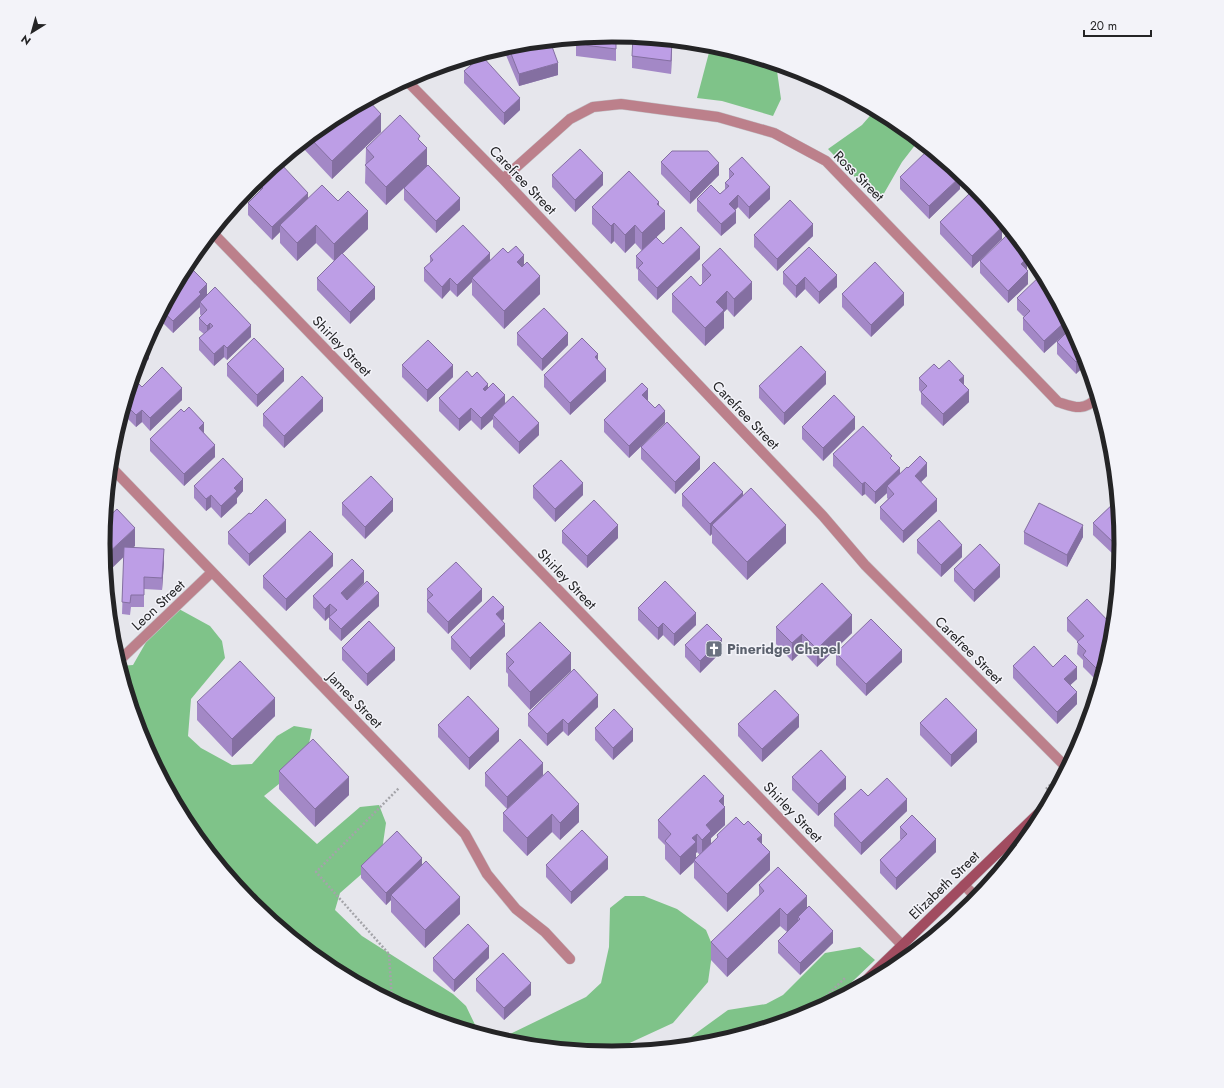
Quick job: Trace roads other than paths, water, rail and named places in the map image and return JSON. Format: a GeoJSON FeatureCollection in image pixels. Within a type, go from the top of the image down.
{"type":"FeatureCollection","features":[{"type":"Feature","properties":{"kind":"street","name":"Carefree Street"},"geometry":{"type":"LineString","coordinates":[[410,84],[503,179],[823,516],[865,565],[1063,764]]}},
{"type":"Feature","properties":{"kind":"street","name":"Ross Street"},"geometry":{"type":"LineString","coordinates":[[503,179],[570,119],[593,107],[620,104],[718,117],[774,133],[826,161],[1058,402],[1077,408],[1091,404],[1093,402]]}},
{"type":"Feature","properties":{"kind":"street","name":"Shirley Street"},"geometry":{"type":"LineString","coordinates":[[216,236],[902,945]]}},
{"type":"Feature","properties":{"kind":"street","name":"James Street"},"geometry":{"type":"LineString","coordinates":[[115,471],[465,834],[487,874],[516,910],[545,932],[570,959]]}},
{"type":"Feature","properties":{"kind":"street","name":"Leon Street"},"geometry":{"type":"LineString","coordinates":[[123,657],[212,572]]}},
{"type":"Feature","properties":{"kind":"street","name":"Elizabeth Street"},"geometry":{"type":"LineString","coordinates":[[877,970],[1030,821]]}},
{"type":"Feature","properties":{"kind":"street"},"geometry":{"type":"LineString","coordinates":[[964,885],[972,893]]}},
{"type":"Feature","properties":{"kind":"place","name":"Pineridge Chapel"},"geometry":{"type":"Point","coordinates":[714,649]}}]}
